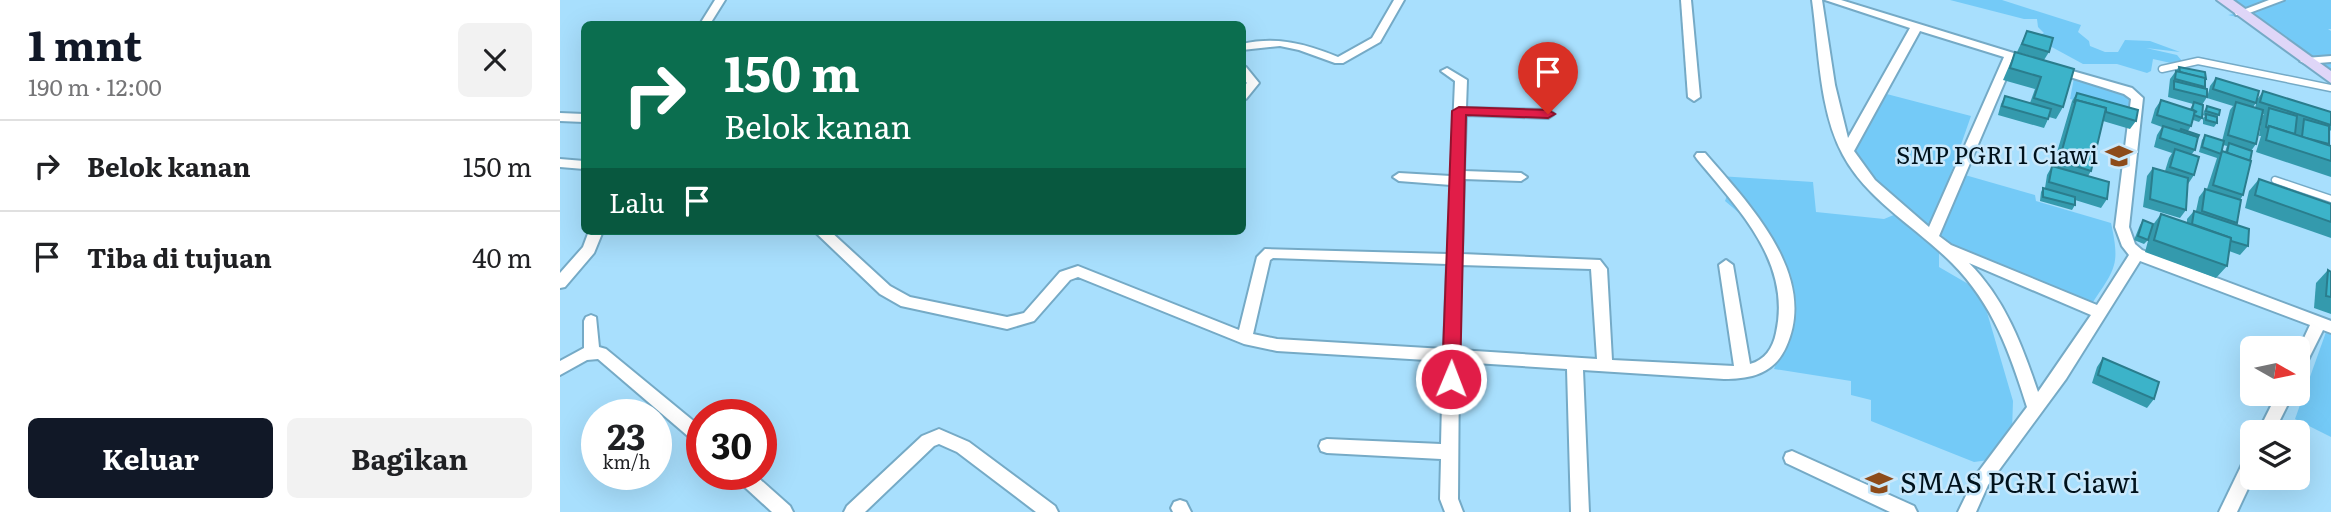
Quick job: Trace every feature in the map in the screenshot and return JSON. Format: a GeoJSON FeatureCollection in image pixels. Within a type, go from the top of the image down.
{"type":"FeatureCollection","features":[{"type":"Feature","properties":{"kind":"main road"},"geometry":{"type":"LineString","coordinates":[[2224,0],[2331,78]]}},
{"type":"Feature","properties":{"kind":"street"},"geometry":{"type":"LineString","coordinates":[[707,21],[720,0]]}},
{"type":"Feature","properties":{"kind":"street"},"geometry":{"type":"LineString","coordinates":[[1246,46],[1257,43],[1291,43],[1339,61],[1376,40],[1399,0]]}},
{"type":"Feature","properties":{"kind":"street"},"geometry":{"type":"LineString","coordinates":[[1686,0],[1694,97]]}},
{"type":"Feature","properties":{"kind":"street"},"geometry":{"type":"LineString","coordinates":[[1817,0],[1838,126],[1847,152],[1865,176],[1939,242],[1984,287],[2002,312],[2036,409]]}},
{"type":"Feature","properties":{"kind":"street"},"geometry":{"type":"LineString","coordinates":[[1830,0],[2121,89],[2137,98],[2122,227],[2129,246],[2137,254],[2325,325],[2310,348]]}},
{"type":"Feature","properties":{"kind":"street"},"geometry":{"type":"LineString","coordinates":[[2240,13],[2279,0]]}},
{"type":"Feature","properties":{"kind":"street"},"geometry":{"type":"LineString","coordinates":[[1847,152],[1917,26]]}},
{"type":"Feature","properties":{"kind":"street"},"geometry":{"type":"LineString","coordinates":[[1939,242],[2010,55]]}},
{"type":"Feature","properties":{"kind":"street"},"geometry":{"type":"LineString","coordinates":[[2306,61],[2331,59]]}},
{"type":"Feature","properties":{"kind":"street"},"geometry":{"type":"LineString","coordinates":[[1447,72],[1461,80],[1451,355],[1449,499],[1454,512]]}},
{"type":"Feature","properties":{"kind":"street"},"geometry":{"type":"LineString","coordinates":[[1246,74],[1253,83],[1246,91]]}},
{"type":"Feature","properties":{"kind":"street"},"geometry":{"type":"LineString","coordinates":[[1459,111],[1548,114]]}},
{"type":"Feature","properties":{"kind":"street"},"geometry":{"type":"LineString","coordinates":[[560,117],[581,118]]}},
{"type":"Feature","properties":{"kind":"street"},"geometry":{"type":"LineString","coordinates":[[825,235],[886,290],[906,302],[1017,322],[1029,317],[1065,276],[1078,271],[1244,338],[1295,347],[1605,367],[1743,371],[1768,363],[1777,351],[1783,336],[1785,281],[1762,234],[1701,156]]}},
{"type":"Feature","properties":{"kind":"street"},"geometry":{"type":"LineString","coordinates":[[560,163],[581,164]]}},
{"type":"Feature","properties":{"kind":"street"},"geometry":{"type":"LineString","coordinates":[[1399,177],[1521,177]]}},
{"type":"Feature","properties":{"kind":"street"},"geometry":{"type":"LineString","coordinates":[[560,283],[589,249],[594,235]]}},
{"type":"Feature","properties":{"kind":"street"},"geometry":{"type":"LineString","coordinates":[[1939,242],[2099,312]]}},
{"type":"Feature","properties":{"kind":"street"},"geometry":{"type":"LineString","coordinates":[[1244,338],[1266,254],[1599,266],[1605,367]]}},
{"type":"Feature","properties":{"kind":"street"},"geometry":{"type":"LineString","coordinates":[[1967,512],[1982,480],[2036,409],[2137,254]]}},
{"type":"Feature","properties":{"kind":"street"},"geometry":{"type":"LineString","coordinates":[[1726,265],[1743,371]]}},
{"type":"Feature","properties":{"kind":"street"},"geometry":{"type":"LineString","coordinates":[[591,321],[592,351]]}},
{"type":"Feature","properties":{"kind":"street"},"geometry":{"type":"LineString","coordinates":[[560,369],[592,351],[601,353],[686,425]]}},
{"type":"Feature","properties":{"kind":"street"},"geometry":{"type":"LineString","coordinates":[[1575,365],[1580,512]]}},
{"type":"Feature","properties":{"kind":"street"},"geometry":{"type":"LineString","coordinates":[[853,512],[928,441],[939,436],[963,447],[1049,512]]}},
{"type":"Feature","properties":{"kind":"street"},"geometry":{"type":"LineString","coordinates":[[1327,446],[1450,452]]}},
{"type":"Feature","properties":{"kind":"street"},"geometry":{"type":"LineString","coordinates":[[1792,458],[1908,512]]}},
{"type":"Feature","properties":{"kind":"street"},"geometry":{"type":"LineString","coordinates":[[2228,512],[2240,486]]}},
{"type":"Feature","properties":{"kind":"street"},"geometry":{"type":"LineString","coordinates":[[760,490],[784,512]]}},
{"type":"Feature","properties":{"kind":"lane"},"geometry":{"type":"LineString","coordinates":[[2162,69],[2187,61],[2209,63],[2331,88]]}},
{"type":"Feature","properties":{"kind":"lane"},"geometry":{"type":"LineString","coordinates":[[2275,180],[2331,199]]}},
{"type":"Feature","properties":{"kind":"shaded area"},"geometry":{"type":"Polygon","coordinates":[[[1950,0],[2002,0],[2081,25],[2078,32],[2089,41],[2090,46],[2105,52],[2118,52],[2125,40],[2150,41],[2180,52],[2146,48],[2177,55],[2182,61],[2171,63],[2153,59],[2151,71],[2147,73],[2117,64],[2083,64],[2037,39],[2036,36],[2044,33],[2038,27],[2037,19],[2024,19],[1950,0]]]}},
{"type":"Feature","properties":{"kind":"shaded area"},"geometry":{"type":"Polygon","coordinates":[[[2224,0],[2331,0],[2331,29],[2328,29],[2331,31],[2331,71],[2251,20],[2228,15],[2239,13],[2224,0]]]}},
{"type":"Feature","properties":{"kind":"shaded area"},"geometry":{"type":"Polygon","coordinates":[[[2074,78],[2133,97],[2136,118],[2070,99],[2074,78]]]}},
{"type":"Feature","properties":{"kind":"shaded area"},"geometry":{"type":"Polygon","coordinates":[[[1879,92],[1971,116],[1943,196],[1956,199],[1965,175],[2035,195],[2036,201],[2111,223],[2115,248],[2114,265],[2093,302],[2080,301],[1982,263],[1962,251],[1939,249],[1939,267],[1970,285],[1984,302],[2013,401],[2012,431],[1989,460],[1974,462],[1871,421],[1871,400],[1851,395],[1851,381],[1774,369],[1790,314],[1791,292],[1787,274],[1779,256],[1766,239],[1725,201],[1728,193],[1719,176],[1813,182],[1816,212],[1884,219],[1901,212],[1864,183],[1847,135],[1860,129],[1879,92]]]}},
{"type":"Feature","properties":{"kind":"shaded area"},"geometry":{"type":"Polygon","coordinates":[[[2326,332],[2331,334],[2331,437],[2310,426],[2310,420],[2295,419],[2300,406],[2310,406],[2310,377],[2326,332]]]}},
{"type":"Feature","properties":{"kind":"building"},"geometry":{"type":"Polygon","coordinates":[[[2027,31],[2053,38],[2049,52],[2022,44],[2027,31]]]}},
{"type":"Feature","properties":{"kind":"building"},"geometry":{"type":"Polygon","coordinates":[[[2015,52],[2074,69],[2063,107],[2034,98],[2041,77],[2010,68],[2015,52]]]}},
{"type":"Feature","properties":{"kind":"building"},"geometry":{"type":"Polygon","coordinates":[[[2179,67],[2205,72],[2206,79],[2180,72],[2179,67]]]}},
{"type":"Feature","properties":{"kind":"building"},"geometry":{"type":"Polygon","coordinates":[[[2176,71],[2205,78],[2205,87],[2175,79],[2176,71]]]}},
{"type":"Feature","properties":{"kind":"building"},"geometry":{"type":"Polygon","coordinates":[[[2216,78],[2259,91],[2256,103],[2213,89],[2216,78]]]}},
{"type":"Feature","properties":{"kind":"building"},"geometry":{"type":"Polygon","coordinates":[[[2174,81],[2207,89],[2207,97],[2174,89],[2174,81]]]}},
{"type":"Feature","properties":{"kind":"building"},"geometry":{"type":"Polygon","coordinates":[[[2263,91],[2331,112],[2331,125],[2260,102],[2263,91]]]}},
{"type":"Feature","properties":{"kind":"building"},"geometry":{"type":"Polygon","coordinates":[[[2077,93],[2138,110],[2136,121],[2106,112],[2106,108],[2076,100],[2074,103],[2077,93]]]}},
{"type":"Feature","properties":{"kind":"building"},"geometry":{"type":"Polygon","coordinates":[[[2005,96],[2051,109],[2048,119],[2002,106],[2005,96]]]}},
{"type":"Feature","properties":{"kind":"building"},"geometry":{"type":"Polygon","coordinates":[[[2076,100],[2106,108],[2091,171],[2059,161],[2076,100]]]}},
{"type":"Feature","properties":{"kind":"building"},"geometry":{"type":"Polygon","coordinates":[[[2161,100],[2195,111],[2191,126],[2157,115],[2161,100]]]}},
{"type":"Feature","properties":{"kind":"building"},"geometry":{"type":"Polygon","coordinates":[[[2194,102],[2203,105],[2202,118],[2194,115],[2195,111],[2197,112],[2192,109],[2194,102]]]}},
{"type":"Feature","properties":{"kind":"building"},"geometry":{"type":"Polygon","coordinates":[[[2236,102],[2263,110],[2256,144],[2228,135],[2236,102]]]}},
{"type":"Feature","properties":{"kind":"building"},"geometry":{"type":"Polygon","coordinates":[[[2207,106],[2220,110],[2219,115],[2206,111],[2207,106]]]}},
{"type":"Feature","properties":{"kind":"building"},"geometry":{"type":"Polygon","coordinates":[[[2269,108],[2297,116],[2295,134],[2266,127],[2269,108]]]}},
{"type":"Feature","properties":{"kind":"building"},"geometry":{"type":"Polygon","coordinates":[[[2206,114],[2217,117],[2217,123],[2206,120],[2206,114]]]}},
{"type":"Feature","properties":{"kind":"building"},"geometry":{"type":"Polygon","coordinates":[[[2304,119],[2329,126],[2329,144],[2302,137],[2304,119]]]}},
{"type":"Feature","properties":{"kind":"building"},"geometry":{"type":"Polygon","coordinates":[[[2163,126],[2198,137],[2195,150],[2160,138],[2163,126]]]}},
{"type":"Feature","properties":{"kind":"building"},"geometry":{"type":"Polygon","coordinates":[[[2269,126],[2331,146],[2331,161],[2266,140],[2269,126]]]}},
{"type":"Feature","properties":{"kind":"building"},"geometry":{"type":"Polygon","coordinates":[[[2181,129],[2199,135],[2198,137],[2180,131],[2181,129]]]}},
{"type":"Feature","properties":{"kind":"building"},"geometry":{"type":"Polygon","coordinates":[[[2205,135],[2224,141],[2221,154],[2202,147],[2205,135]]]}},
{"type":"Feature","properties":{"kind":"building"},"geometry":{"type":"Polygon","coordinates":[[[2229,143],[2252,151],[2250,161],[2227,153],[2229,143]]]}},
{"type":"Feature","properties":{"kind":"building"},"geometry":{"type":"Polygon","coordinates":[[[2175,149],[2199,157],[2194,175],[2170,167],[2175,149]]]}},
{"type":"Feature","properties":{"kind":"building"},"geometry":{"type":"Polygon","coordinates":[[[2222,151],[2251,161],[2243,195],[2213,185],[2222,151]]]}},
{"type":"Feature","properties":{"kind":"building"},"geometry":{"type":"Polygon","coordinates":[[[2052,166],[2109,182],[2107,199],[2049,182],[2052,166]]]}},
{"type":"Feature","properties":{"kind":"building"},"geometry":{"type":"Polygon","coordinates":[[[2153,168],[2188,178],[2186,210],[2150,199],[2153,168]]]}},
{"type":"Feature","properties":{"kind":"building"},"geometry":{"type":"Polygon","coordinates":[[[2259,179],[2331,204],[2331,222],[2255,195],[2259,179]]]}},
{"type":"Feature","properties":{"kind":"building"},"geometry":{"type":"Polygon","coordinates":[[[2043,188],[2075,197],[2075,205],[2043,197],[2043,188]]]}},
{"type":"Feature","properties":{"kind":"building"},"geometry":{"type":"Polygon","coordinates":[[[2205,189],[2241,200],[2237,223],[2202,211],[2205,189]]]}},
{"type":"Feature","properties":{"kind":"building"},"geometry":{"type":"Polygon","coordinates":[[[2194,211],[2249,229],[2248,246],[2192,224],[2194,211]]]}},
{"type":"Feature","properties":{"kind":"building"},"geometry":{"type":"Polygon","coordinates":[[[2161,214],[2231,238],[2227,266],[2154,240],[2161,214]]]}},
{"type":"Feature","properties":{"kind":"building"},"geometry":{"type":"Polygon","coordinates":[[[2143,220],[2153,224],[2148,240],[2138,236],[2143,220]]]}},
{"type":"Feature","properties":{"kind":"building"},"geometry":{"type":"Polygon","coordinates":[[[2328,270],[2331,272],[2331,297],[2326,296],[2328,270]]]}},
{"type":"Feature","properties":{"kind":"building"},"geometry":{"type":"Polygon","coordinates":[[[2103,358],[2159,382],[2154,399],[2098,375],[2103,358]]]}},
{"type":"Feature","properties":{"kind":"place","name":"SMP PGRI 1 Ciawi"},"geometry":{"type":"Point","coordinates":[2119,156]}},
{"type":"Feature","properties":{"kind":"place","name":"SMAS PGRI Ciawi"},"geometry":{"type":"Point","coordinates":[1879,483]}},
{"type":"Feature","properties":{"kind":"route"},"geometry":{"type":"LineString","coordinates":[[1451,379],[1459,111],[1548,114]]}}]}
